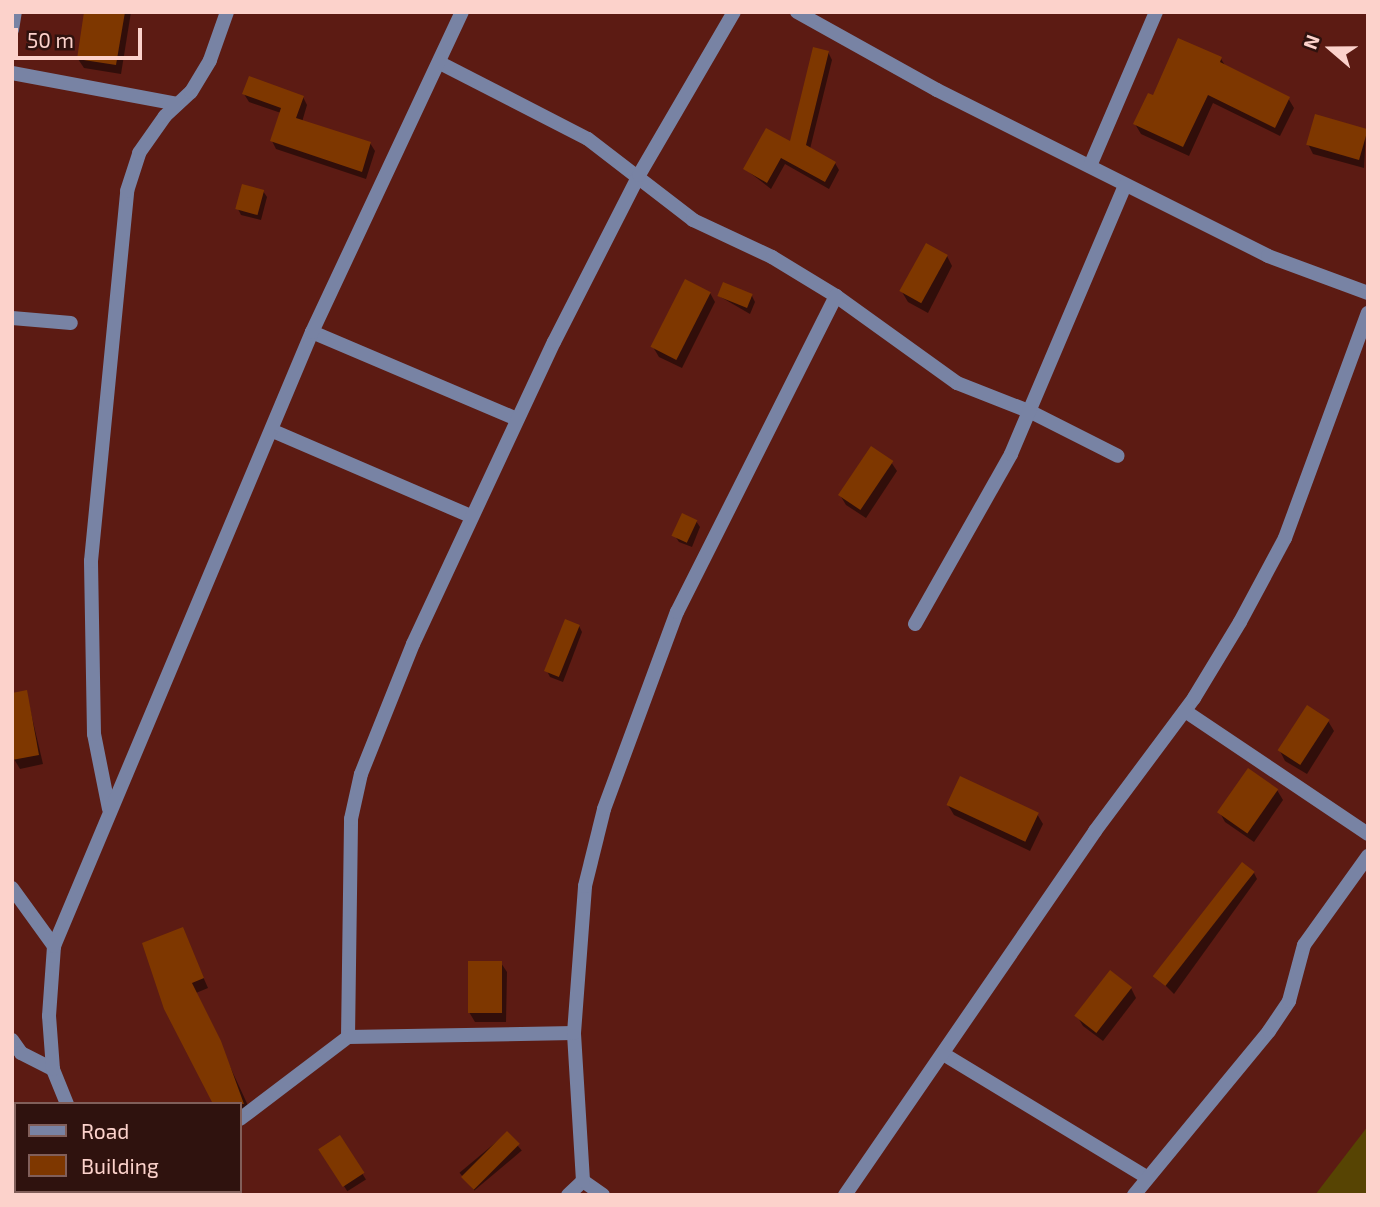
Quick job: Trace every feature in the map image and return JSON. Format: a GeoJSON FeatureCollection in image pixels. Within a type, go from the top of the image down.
{"type":"FeatureCollection","features":[{"type":"Feature","properties":{"kind":"street"},"geometry":{"type":"LineString","coordinates":[[12,30],[15,12]]}},
{"type":"Feature","properties":{"kind":"street"},"geometry":{"type":"LineString","coordinates":[[109,809],[94,734],[90,648],[92,561],[109,343],[127,191],[139,153],[177,104],[191,92],[211,60],[227,12]]}},
{"type":"Feature","properties":{"kind":"street"},"geometry":{"type":"LineString","coordinates":[[66,1102],[54,1069],[49,979],[54,946],[109,809],[273,431],[312,332],[462,12]]}},
{"type":"Feature","properties":{"kind":"street"},"geometry":{"type":"LineString","coordinates":[[348,1037],[353,798],[413,644],[517,419],[639,175],[734,12]]}},
{"type":"Feature","properties":{"kind":"street"},"geometry":{"type":"LineString","coordinates":[[797,12],[937,90],[1268,256],[1368,293]]}},
{"type":"Feature","properties":{"kind":"street"},"geometry":{"type":"LineString","coordinates":[[1090,166],[1157,12]]}},
{"type":"Feature","properties":{"kind":"street"},"geometry":{"type":"LineString","coordinates":[[440,62],[588,139],[639,175],[693,220],[772,257],[836,296],[957,383],[1031,412],[1118,456]]}},
{"type":"Feature","properties":{"kind":"street"},"geometry":{"type":"LineString","coordinates":[[12,73],[177,104]]}},
{"type":"Feature","properties":{"kind":"street"},"geometry":{"type":"LineString","coordinates":[[915,624],[1031,412],[1125,185]]}},
{"type":"Feature","properties":{"kind":"street"},"geometry":{"type":"LineString","coordinates":[[583,1181],[574,1033],[585,886],[604,809],[677,612],[836,296]]}},
{"type":"Feature","properties":{"kind":"street"},"geometry":{"type":"LineString","coordinates":[[845,1195],[945,1055],[1096,831],[1185,711],[1240,622],[1285,538],[1368,313]]}},
{"type":"Feature","properties":{"kind":"street"},"geometry":{"type":"LineString","coordinates":[[12,318],[71,323]]}},
{"type":"Feature","properties":{"kind":"street"},"geometry":{"type":"LineString","coordinates":[[312,332],[517,419]]}},
{"type":"Feature","properties":{"kind":"street"},"geometry":{"type":"LineString","coordinates":[[273,431],[470,516]]}},
{"type":"Feature","properties":{"kind":"street"},"geometry":{"type":"LineString","coordinates":[[1185,711],[1368,834]]}},
{"type":"Feature","properties":{"kind":"street"},"geometry":{"type":"LineString","coordinates":[[1134,1195],[1145,1176],[1269,1031],[1296,985],[1304,945],[1368,856]]}},
{"type":"Feature","properties":{"kind":"street"},"geometry":{"type":"LineString","coordinates":[[12,888],[54,946]]}},
{"type":"Feature","properties":{"kind":"street"},"geometry":{"type":"LineString","coordinates":[[242,1117],[348,1037],[574,1033]]}},
{"type":"Feature","properties":{"kind":"street"},"geometry":{"type":"LineString","coordinates":[[12,1040],[21,1053],[54,1069]]}},
{"type":"Feature","properties":{"kind":"street"},"geometry":{"type":"LineString","coordinates":[[945,1055],[1145,1176]]}},
{"type":"Feature","properties":{"kind":"street"},"geometry":{"type":"LineString","coordinates":[[568,1195],[583,1181]]}},
{"type":"Feature","properties":{"kind":"street"},"geometry":{"type":"LineString","coordinates":[[583,1181],[603,1195]]}},
{"type":"Feature","properties":{"kind":"shaded area"},"geometry":{"type":"Polygon","coordinates":[[[1368,1126],[1368,1195],[1315,1195],[1368,1126]]]}},
{"type":"Feature","properties":{"kind":"building"},"geometry":{"type":"Polygon","coordinates":[[[84,12],[125,12],[116,65],[77,59],[84,12]]]}},
{"type":"Feature","properties":{"kind":"building"},"geometry":{"type":"Polygon","coordinates":[[[1178,38],[1222,57],[1220,62],[1290,97],[1275,128],[1208,95],[1183,147],[1133,124],[1148,93],[1153,95],[1178,38]]]}},
{"type":"Feature","properties":{"kind":"building"},"geometry":{"type":"Polygon","coordinates":[[[813,47],[829,51],[806,145],[836,162],[825,182],[781,158],[767,183],[743,169],[766,128],[790,141],[813,47]]]}},
{"type":"Feature","properties":{"kind":"building"},"geometry":{"type":"Polygon","coordinates":[[[249,76],[304,96],[296,118],[371,142],[362,172],[270,141],[281,108],[242,94],[249,76]]]}},
{"type":"Feature","properties":{"kind":"building"},"geometry":{"type":"Polygon","coordinates":[[[1315,114],[1368,129],[1359,160],[1306,145],[1315,114]]]}},
{"type":"Feature","properties":{"kind":"building"},"geometry":{"type":"Polygon","coordinates":[[[242,184],[264,190],[257,215],[235,209],[242,184]]]}},
{"type":"Feature","properties":{"kind":"building"},"geometry":{"type":"Polygon","coordinates":[[[926,243],[948,255],[921,303],[899,291],[926,243]]]}},
{"type":"Feature","properties":{"kind":"building"},"geometry":{"type":"Polygon","coordinates":[[[685,279],[711,292],[676,360],[650,347],[685,279]]]}},
{"type":"Feature","properties":{"kind":"building"},"geometry":{"type":"Polygon","coordinates":[[[723,282],[753,294],[747,308],[717,296],[723,282]]]}},
{"type":"Feature","properties":{"kind":"building"},"geometry":{"type":"Polygon","coordinates":[[[871,446],[893,461],[860,510],[838,495],[871,446]]]}},
{"type":"Feature","properties":{"kind":"building"},"geometry":{"type":"Polygon","coordinates":[[[682,513],[697,520],[687,543],[671,536],[682,513]]]}},
{"type":"Feature","properties":{"kind":"building"},"geometry":{"type":"Polygon","coordinates":[[[565,619],[580,625],[559,677],[544,671],[565,619]]]}},
{"type":"Feature","properties":{"kind":"building"},"geometry":{"type":"Polygon","coordinates":[[[27,690],[39,755],[12,760],[12,693],[27,690]]]}},
{"type":"Feature","properties":{"kind":"building"},"geometry":{"type":"Polygon","coordinates":[[[1307,705],[1330,720],[1300,765],[1278,750],[1307,705]]]}},
{"type":"Feature","properties":{"kind":"building"},"geometry":{"type":"Polygon","coordinates":[[[1248,768],[1278,789],[1247,833],[1217,812],[1248,768]]]}},
{"type":"Feature","properties":{"kind":"building"},"geometry":{"type":"Polygon","coordinates":[[[960,776],[1039,813],[1025,842],[946,805],[960,776]]]}},
{"type":"Feature","properties":{"kind":"building"},"geometry":{"type":"Polygon","coordinates":[[[1242,862],[1255,872],[1165,986],[1153,976],[1242,862]]]}},
{"type":"Feature","properties":{"kind":"building"},"geometry":{"type":"Polygon","coordinates":[[[183,927],[204,978],[192,983],[221,1041],[244,1104],[212,1102],[164,1009],[142,943],[183,927]]]}},
{"type":"Feature","properties":{"kind":"building"},"geometry":{"type":"Polygon","coordinates":[[[468,961],[502,961],[502,1013],[468,1013],[468,961]]]}},
{"type":"Feature","properties":{"kind":"building"},"geometry":{"type":"Polygon","coordinates":[[[1110,970],[1132,987],[1096,1033],[1074,1016],[1110,970]]]}},
{"type":"Feature","properties":{"kind":"building"},"geometry":{"type":"Polygon","coordinates":[[[507,1131],[520,1144],[474,1190],[461,1177],[507,1131]]]}},
{"type":"Feature","properties":{"kind":"building"},"geometry":{"type":"Polygon","coordinates":[[[340,1135],[365,1173],[343,1187],[318,1149],[340,1135]]]}}]}
